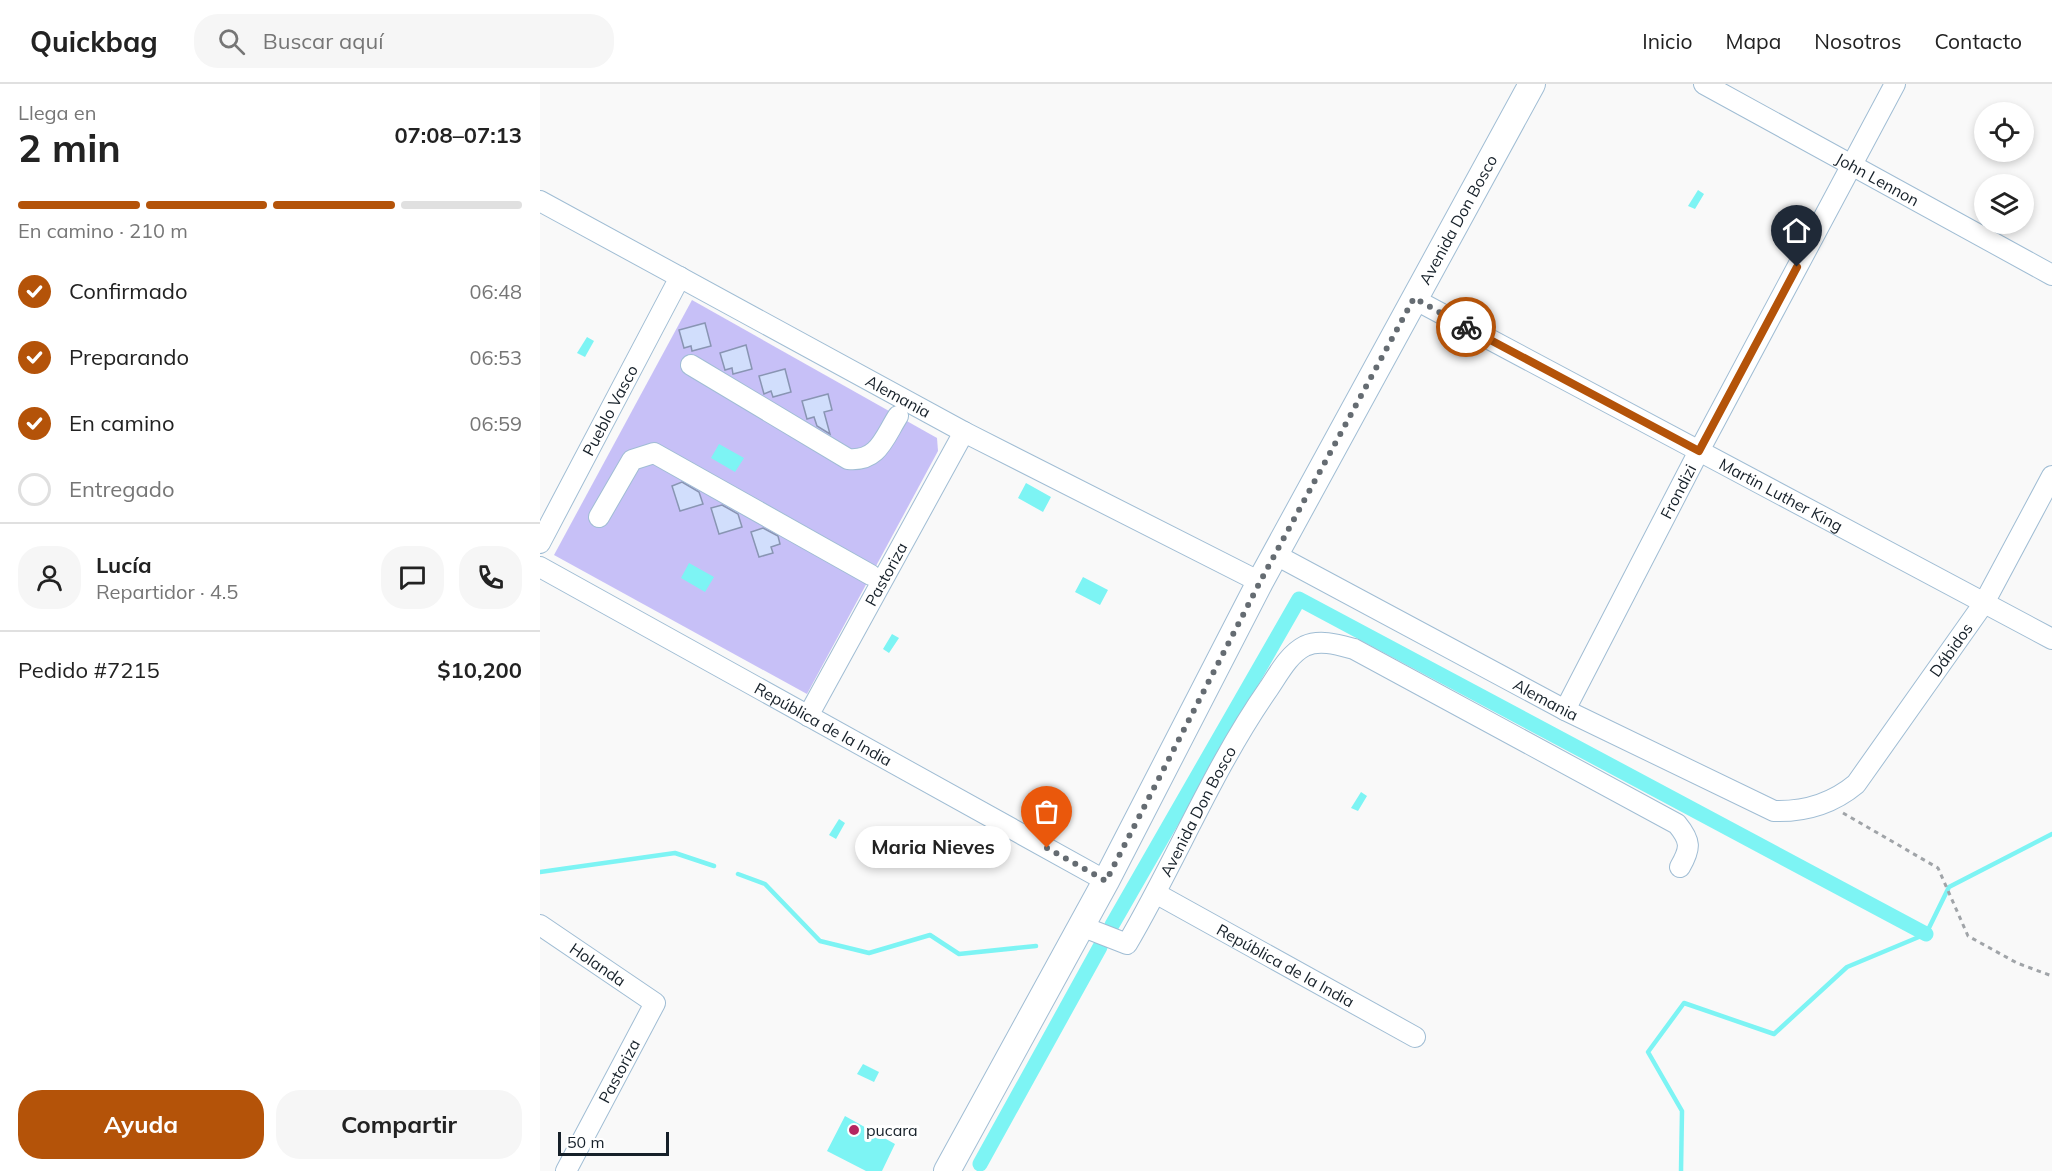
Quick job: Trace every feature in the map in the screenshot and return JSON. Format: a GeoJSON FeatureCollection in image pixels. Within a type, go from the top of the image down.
{"type":"FeatureCollection","features":[{"type":"Feature","properties":{"kind":"main road","name":"Avenida Don Bosco"},"geometry":{"type":"LineString","coordinates":[[955,1168],[1260,582],[1532,84]]}},
{"type":"Feature","properties":{"kind":"street","name":"John Lennon"},"geometry":{"type":"LineString","coordinates":[[1704,84],[2052,275]]}},
{"type":"Feature","properties":{"kind":"street","name":"Frondizi"},"geometry":{"type":"LineString","coordinates":[[1565,710],[1699,451],[1895,84]]}},
{"type":"Feature","properties":{"kind":"street","name":"Alemania"},"geometry":{"type":"LineString","coordinates":[[540,201],[964,432],[1260,582]]}},
{"type":"Feature","properties":{"kind":"street","name":"Pueblo Vasco"},"geometry":{"type":"LineString","coordinates":[[540,543],[680,277]]}},
{"type":"Feature","properties":{"kind":"street","name":"Martin Luther King"},"geometry":{"type":"LineString","coordinates":[[1414,298],[2052,639]]}},
{"type":"Feature","properties":{"kind":"street"},"geometry":{"type":"LineString","coordinates":[[691,366],[848,459],[861,460],[874,453],[898,416]]}},
{"type":"Feature","properties":{"kind":"street","name":"Pastoriza"},"geometry":{"type":"LineString","coordinates":[[808,716],[964,432]]}},
{"type":"Feature","properties":{"kind":"street"},"geometry":{"type":"LineString","coordinates":[[599,516],[632,460],[654,453],[872,575]]}},
{"type":"Feature","properties":{"kind":"street","name":"Dábidos"},"geometry":{"type":"LineString","coordinates":[[1826,802],[1856,784],[1984,603],[2052,476]]}},
{"type":"Feature","properties":{"kind":"street","name":"Alemania"},"geometry":{"type":"LineString","coordinates":[[1276,555],[1565,710],[1774,811],[1791,812],[1826,802]]}},
{"type":"Feature","properties":{"kind":"street","name":"República de la India"},"geometry":{"type":"LineString","coordinates":[[540,567],[1106,881]]}},
{"type":"Feature","properties":{"kind":"street","name":"Avenida Don Bosco"},"geometry":{"type":"LineString","coordinates":[[1081,926],[1127,944],[1156,894],[1198,807],[1245,722],[1291,657],[1306,645],[1330,643],[1354,649],[1677,824],[1687,836],[1688,853],[1680,867]]}},
{"type":"Feature","properties":{"kind":"street","name":"República de la India"},"geometry":{"type":"LineString","coordinates":[[1156,894],[1415,1037]]}},
{"type":"Feature","properties":{"kind":"street","name":"Holanda"},"geometry":{"type":"LineString","coordinates":[[540,925],[656,1003]]}},
{"type":"Feature","properties":{"kind":"street","name":"Pastoriza"},"geometry":{"type":"LineString","coordinates":[[566,1171],[656,1003]]}},
{"type":"Feature","properties":{"kind":"path"},"geometry":{"type":"LineString","coordinates":[[1826,802],[1938,868],[1968,936],[2017,963],[2052,976]]}},
{"type":"Feature","properties":{"kind":"shaded area"},"geometry":{"type":"Polygon","coordinates":[[[692,300],[937,438],[938,451],[807,694],[554,555],[692,300]]]}},
{"type":"Feature","properties":{"kind":"water"},"geometry":{"type":"Polygon","coordinates":[[[1698,190],[1704,194],[1695,209],[1688,206],[1698,190]]]}},
{"type":"Feature","properties":{"kind":"water"},"geometry":{"type":"Polygon","coordinates":[[[587,337],[594,341],[585,357],[577,353],[587,337]]]}},
{"type":"Feature","properties":{"kind":"water"},"geometry":{"type":"Polygon","coordinates":[[[719,444],[744,458],[735,472],[711,458],[719,444]]]}},
{"type":"Feature","properties":{"kind":"water"},"geometry":{"type":"Polygon","coordinates":[[[1026,483],[1051,497],[1043,512],[1018,498],[1026,483]]]}},
{"type":"Feature","properties":{"kind":"water"},"geometry":{"type":"Polygon","coordinates":[[[689,563],[714,577],[705,592],[681,578],[689,563]]]}},
{"type":"Feature","properties":{"kind":"water"},"geometry":{"type":"Polygon","coordinates":[[[1083,577],[1108,590],[1100,605],[1075,592],[1083,577]]]}},
{"type":"Feature","properties":{"kind":"water"},"geometry":{"type":"Polygon","coordinates":[[[892,634],[899,638],[889,653],[883,649],[892,634]]]}},
{"type":"Feature","properties":{"kind":"water"},"geometry":{"type":"Polygon","coordinates":[[[1361,792],[1367,796],[1358,811],[1351,808],[1361,792]]]}},
{"type":"Feature","properties":{"kind":"water"},"geometry":{"type":"Polygon","coordinates":[[[839,819],[845,823],[836,839],[829,835],[839,819]]]}},
{"type":"Feature","properties":{"kind":"water"},"geometry":{"type":"Polygon","coordinates":[[[863,1064],[879,1072],[874,1082],[857,1074],[863,1064]]]}},
{"type":"Feature","properties":{"kind":"water","name":"pucara"},"geometry":{"type":"Polygon","coordinates":[[[845,1116],[895,1144],[882,1171],[866,1171],[827,1151],[845,1116]]]}},
{"type":"Feature","properties":{"kind":"building"},"geometry":{"type":"Polygon","coordinates":[[[705,323],[711,346],[692,351],[691,346],[684,348],[679,330],[705,323]]]}},
{"type":"Feature","properties":{"kind":"building"},"geometry":{"type":"Polygon","coordinates":[[[746,345],[752,369],[733,374],[732,368],[725,370],[720,353],[746,345]]]}},
{"type":"Feature","properties":{"kind":"building"},"geometry":{"type":"Polygon","coordinates":[[[785,369],[791,392],[773,397],[771,391],[764,394],[759,376],[785,369]]]}},
{"type":"Feature","properties":{"kind":"building"},"geometry":{"type":"Polygon","coordinates":[[[828,394],[832,410],[824,412],[830,434],[817,426],[814,417],[807,419],[802,401],[828,394]]]}},
{"type":"Feature","properties":{"kind":"building"},"geometry":{"type":"Polygon","coordinates":[[[682,482],[699,492],[703,504],[680,511],[672,486],[682,482]]]}},
{"type":"Feature","properties":{"kind":"building"},"geometry":{"type":"Polygon","coordinates":[[[722,505],[738,514],[742,527],[719,534],[711,508],[722,505]]]}},
{"type":"Feature","properties":{"kind":"building"},"geometry":{"type":"Polygon","coordinates":[[[763,528],[778,536],[780,544],[771,547],[773,553],[759,557],[751,532],[763,528]]]}},
{"type":"Feature","properties":{"kind":"waterway"},"geometry":{"type":"LineString","coordinates":[[1112,925],[1299,599],[1926,934]]}},
{"type":"Feature","properties":{"kind":"waterway"},"geometry":{"type":"LineString","coordinates":[[1681,1171],[1682,1111],[1648,1052],[1684,1003],[1774,1034],[1847,967],[1926,934],[1949,887],[2052,834]]}},
{"type":"Feature","properties":{"kind":"waterway"},"geometry":{"type":"LineString","coordinates":[[540,872],[675,853],[714,866]]}},
{"type":"Feature","properties":{"kind":"waterway"},"geometry":{"type":"LineString","coordinates":[[738,874],[765,884],[820,941],[869,953],[930,935],[959,954],[1036,946]]}},
{"type":"Feature","properties":{"kind":"waterway"},"geometry":{"type":"LineString","coordinates":[[980,1164],[1100,947]]}},
{"type":"Feature","properties":{"kind":"way so far"},"geometry":{"type":"LineString","coordinates":[[1047,848],[1106,881],[1260,582],[1414,298],[1466,327]]}},
{"type":"Feature","properties":{"kind":"place","name":"Maria Nieves"},"geometry":{"type":"Point","coordinates":[1047,848]}},
{"type":"Feature","properties":{"kind":"place","name":"pucara"},"geometry":{"type":"Point","coordinates":[854,1130]}},
{"type":"Feature","properties":{"kind":"route"},"geometry":{"type":"LineString","coordinates":[[1466,327],[1699,451],[1797,267]]}}]}
